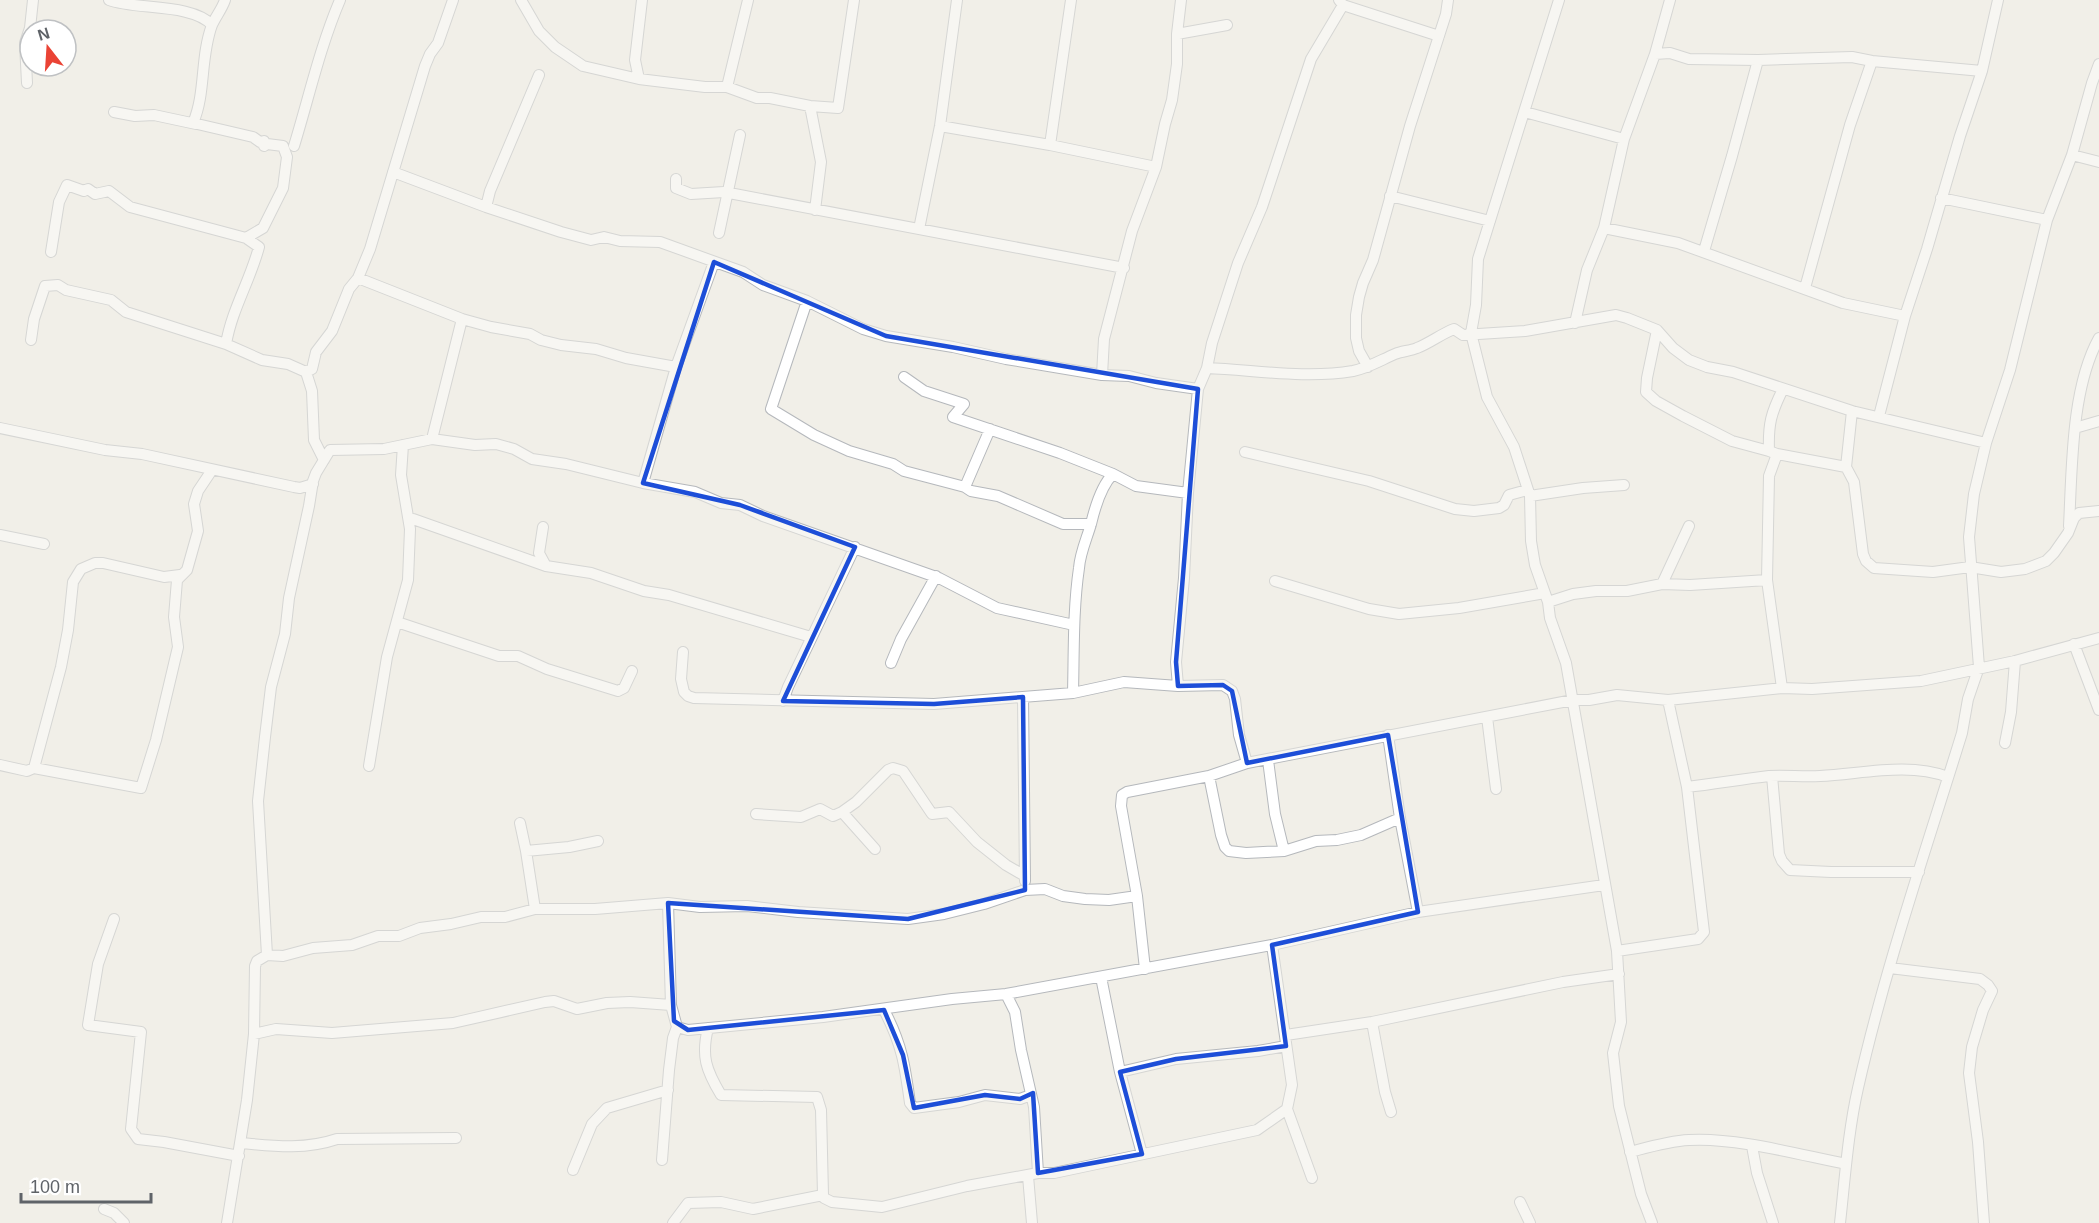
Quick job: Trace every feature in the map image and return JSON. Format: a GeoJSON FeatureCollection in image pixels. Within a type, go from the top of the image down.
{"type":"FeatureCollection","features":[{"type":"Feature","properties":{"kind":"street"},"geometry":{"type":"LineString","coordinates":[[27,83],[25,43],[30,28],[33,0]]}},
{"type":"Feature","properties":{"kind":"street"},"geometry":{"type":"LineString","coordinates":[[109,0],[156,6],[202,16],[212,25]]}},
{"type":"Feature","properties":{"kind":"street"},"geometry":{"type":"LineString","coordinates":[[114,112],[135,116],[154,115],[196,124],[193,123],[200,103],[203,68],[212,25],[225,0]]}},
{"type":"Feature","properties":{"kind":"street"},"geometry":{"type":"LineString","coordinates":[[294,146],[317,73],[321,52],[340,0]]}},
{"type":"Feature","properties":{"kind":"street"},"geometry":{"type":"LineString","coordinates":[[306,372],[312,369],[316,352],[332,331],[349,289],[358,278],[370,249],[425,66],[438,43],[453,0]]}},
{"type":"Feature","properties":{"kind":"street"},"geometry":{"type":"LineString","coordinates":[[521,0],[539,31],[583,66],[639,80],[727,87],[758,98],[837,108],[854,0]]}},
{"type":"Feature","properties":{"kind":"street"},"geometry":{"type":"LineString","coordinates":[[639,80],[634,60],[642,0]]}},
{"type":"Feature","properties":{"kind":"street"},"geometry":{"type":"LineString","coordinates":[[727,87],[748,0]]}},
{"type":"Feature","properties":{"kind":"street"},"geometry":{"type":"LineString","coordinates":[[919,229],[940,126],[957,0]]}},
{"type":"Feature","properties":{"kind":"street"},"geometry":{"type":"LineString","coordinates":[[1050,145],[1071,0]]}},
{"type":"Feature","properties":{"kind":"street"},"geometry":{"type":"LineString","coordinates":[[1102,375],[1104,339],[1132,231],[1156,167],[1175,85],[1180,0]]}},
{"type":"Feature","properties":{"kind":"street"},"geometry":{"type":"LineString","coordinates":[[1368,367],[1359,351],[1356,338],[1356,315],[1363,283],[1373,260],[1448,0]]}},
{"type":"Feature","properties":{"kind":"street"},"geometry":{"type":"LineString","coordinates":[[1559,0],[1478,260],[1476,305],[1471,333],[1487,397],[1514,447],[1529,493],[1531,542],[1535,565],[1566,663],[1617,951],[1621,1022],[1613,1053],[1619,1106],[1641,1194],[1652,1223]]}},
{"type":"Feature","properties":{"kind":"street"},"geometry":{"type":"LineString","coordinates":[[1575,323],[1587,270],[1605,228],[1624,139],[1655,54],[1670,0]]}},
{"type":"Feature","properties":{"kind":"street"},"geometry":{"type":"LineString","coordinates":[[1879,416],[1905,316],[1982,70],[1998,0]]}},
{"type":"Feature","properties":{"kind":"street"},"geometry":{"type":"LineString","coordinates":[[1178,686],[1176,662],[1198,389],[1207,368],[1212,343],[1238,262],[1262,207],[1311,59],[1341,2],[1439,36]]}},
{"type":"Feature","properties":{"kind":"street"},"geometry":{"type":"LineString","coordinates":[[1177,34],[1227,25]]}},
{"type":"Feature","properties":{"kind":"street"},"geometry":{"type":"LineString","coordinates":[[1655,54],[1670,53],[1689,59],[1758,60],[1852,57],[1872,61],[1982,70]]}},
{"type":"Feature","properties":{"kind":"street"},"geometry":{"type":"LineString","coordinates":[[1704,251],[1758,60]]}},
{"type":"Feature","properties":{"kind":"street"},"geometry":{"type":"LineString","coordinates":[[1805,288],[1850,125],[1872,61]]}},
{"type":"Feature","properties":{"kind":"street"},"geometry":{"type":"LineString","coordinates":[[1840,1223],[1846,1164],[1858,1090],[1890,968],[1962,733],[1968,699],[1979,667],[1969,537],[1974,494],[1986,442],[2010,370],[2047,220],[2072,155],[2099,64]]}},
{"type":"Feature","properties":{"kind":"street"},"geometry":{"type":"LineString","coordinates":[[486,207],[490,190],[539,75]]}},
{"type":"Feature","properties":{"kind":"street"},"geometry":{"type":"LineString","coordinates":[[810,106],[821,162],[815,210]]}},
{"type":"Feature","properties":{"kind":"street"},"geometry":{"type":"LineString","coordinates":[[1525,112],[1624,139]]}},
{"type":"Feature","properties":{"kind":"street"},"geometry":{"type":"LineString","coordinates":[[193,123],[253,137],[260,142],[264,141],[264,146],[267,144],[283,146],[287,157],[283,188],[263,228],[246,238]]}},
{"type":"Feature","properties":{"kind":"street"},"geometry":{"type":"LineString","coordinates":[[940,126],[1050,145],[1156,167]]}},
{"type":"Feature","properties":{"kind":"street"},"geometry":{"type":"LineString","coordinates":[[719,233],[740,135]]}},
{"type":"Feature","properties":{"kind":"street"},"geometry":{"type":"LineString","coordinates":[[2072,155],[2099,162]]}},
{"type":"Feature","properties":{"kind":"street"},"geometry":{"type":"LineString","coordinates":[[393,172],[486,207],[591,240],[604,237],[620,241],[660,242],[743,272],[762,285],[807,301],[855,326],[886,336],[953,347],[1006,359],[1102,375],[1129,376],[1156,383],[1198,389]]}},
{"type":"Feature","properties":{"kind":"street"},"geometry":{"type":"LineString","coordinates":[[676,179],[676,188],[691,194],[724,192],[1124,268]]}},
{"type":"Feature","properties":{"kind":"street"},"geometry":{"type":"LineString","coordinates":[[51,252],[59,202],[67,184],[84,191],[88,189],[95,194],[109,191],[130,207],[246,238],[259,247],[231,318],[226,344]]}},
{"type":"Feature","properties":{"kind":"street"},"geometry":{"type":"LineString","coordinates":[[1390,196],[1490,221]]}},
{"type":"Feature","properties":{"kind":"street"},"geometry":{"type":"LineString","coordinates":[[1941,198],[2047,220]]}},
{"type":"Feature","properties":{"kind":"street"},"geometry":{"type":"LineString","coordinates":[[1605,228],[1678,243],[1843,303],[1905,316]]}},
{"type":"Feature","properties":{"kind":"street"},"geometry":{"type":"LineString","coordinates":[[643,483],[676,367],[714,262]]}},
{"type":"Feature","properties":{"kind":"street"},"geometry":{"type":"LineString","coordinates":[[358,278],[462,319],[530,334],[541,340],[561,345],[596,349],[626,358],[676,367]]}},
{"type":"Feature","properties":{"kind":"street"},"geometry":{"type":"LineString","coordinates":[[31,340],[34,320],[45,286],[58,285],[66,290],[111,300],[126,312],[226,344],[262,360],[288,364],[306,372],[312,391],[314,440],[324,460]]}},
{"type":"Feature","properties":{"kind":"street"},"geometry":{"type":"LineString","coordinates":[[807,301],[771,410],[814,435],[849,451],[893,464],[904,471],[935,481],[965,487],[971,491],[998,496],[1063,524],[1091,524]]}},
{"type":"Feature","properties":{"kind":"street"},"geometry":{"type":"LineString","coordinates":[[1207,368],[1242,369],[1283,375],[1335,374],[1368,367],[1398,353],[1420,347],[1454,329],[1463,335],[1525,331],[1616,315],[1657,330],[1673,348],[1689,360],[1852,411],[1986,442]]}},
{"type":"Feature","properties":{"kind":"street"},"geometry":{"type":"LineString","coordinates":[[432,439],[462,319]]}},
{"type":"Feature","properties":{"kind":"street"},"geometry":{"type":"LineString","coordinates":[[1657,330],[1647,378],[1647,393],[1683,416],[1732,441],[1773,453],[1846,466]]}},
{"type":"Feature","properties":{"kind":"street"},"geometry":{"type":"LineString","coordinates":[[2068,533],[2075,428],[2087,362],[2099,338]]}},
{"type":"Feature","properties":{"kind":"street"},"geometry":{"type":"LineString","coordinates":[[904,377],[924,391],[964,404],[953,417],[1113,474],[1136,486],[1188,493]]}},
{"type":"Feature","properties":{"kind":"street"},"geometry":{"type":"LineString","coordinates":[[1782,688],[1767,580],[1769,476],[1773,453],[1768,430],[1772,412],[1783,389]]}},
{"type":"Feature","properties":{"kind":"street"},"geometry":{"type":"LineString","coordinates":[[1852,411],[1846,466],[1854,482],[1863,555],[1869,565],[1874,568],[1933,572],[1970,567],[2001,572],[2025,569],[2046,561],[2068,533],[2074,518],[2079,513],[2099,511]]}},
{"type":"Feature","properties":{"kind":"street"},"geometry":{"type":"LineString","coordinates":[[2075,428],[2099,421]]}},
{"type":"Feature","properties":{"kind":"street"},"geometry":{"type":"LineString","coordinates":[[0,428],[105,450],[142,454],[294,488],[313,484]]}},
{"type":"Feature","properties":{"kind":"street"},"geometry":{"type":"LineString","coordinates":[[965,487],[990,429]]}},
{"type":"Feature","properties":{"kind":"street"},"geometry":{"type":"LineString","coordinates":[[267,955],[258,801],[271,687],[285,634],[289,598],[313,484],[316,473],[330,450],[384,449],[432,439],[475,445],[496,444],[514,449],[532,459],[576,466],[643,483],[695,492],[721,503],[740,506],[936,576],[997,608],[1074,625]]}},
{"type":"Feature","properties":{"kind":"street"},"geometry":{"type":"LineString","coordinates":[[369,766],[387,657],[408,580],[410,529],[401,475],[403,445]]}},
{"type":"Feature","properties":{"kind":"street"},"geometry":{"type":"LineString","coordinates":[[1245,452],[1369,481],[1455,509],[1474,511],[1499,508],[1504,505],[1509,495],[1624,484]]}},
{"type":"Feature","properties":{"kind":"street"},"geometry":{"type":"LineString","coordinates":[[0,765],[27,771],[34,768],[141,788],[156,740],[178,647],[174,617],[177,580],[187,570],[198,531],[194,504],[196,497],[212,470]]}},
{"type":"Feature","properties":{"kind":"street"},"geometry":{"type":"LineString","coordinates":[[1073,693],[1074,625],[1079,566],[1094,509],[1106,482],[1113,474]]}},
{"type":"Feature","properties":{"kind":"street"},"geometry":{"type":"LineString","coordinates":[[413,519],[546,566],[591,573],[637,589],[669,595],[811,637]]}},
{"type":"Feature","properties":{"kind":"street"},"geometry":{"type":"LineString","coordinates":[[1662,584],[1689,526]]}},
{"type":"Feature","properties":{"kind":"street"},"geometry":{"type":"LineString","coordinates":[[543,527],[539,553],[546,566]]}},
{"type":"Feature","properties":{"kind":"street"},"geometry":{"type":"LineString","coordinates":[[0,535],[44,544]]}},
{"type":"Feature","properties":{"kind":"street"},"geometry":{"type":"LineString","coordinates":[[783,701],[811,637],[855,548]]}},
{"type":"Feature","properties":{"kind":"street"},"geometry":{"type":"LineString","coordinates":[[34,768],[61,667],[73,582],[81,569],[95,563],[103,563],[164,577],[180,575]]}},
{"type":"Feature","properties":{"kind":"street"},"geometry":{"type":"LineString","coordinates":[[891,663],[901,639],[936,576]]}},
{"type":"Feature","properties":{"kind":"street"},"geometry":{"type":"LineString","coordinates":[[1275,581],[1369,609],[1399,614],[1596,591],[1627,591],[1662,584],[1690,585],[1767,580]]}},
{"type":"Feature","properties":{"kind":"street"},"geometry":{"type":"LineString","coordinates":[[397,622],[499,656],[518,656],[547,669],[618,691],[624,688],[632,671]]}},
{"type":"Feature","properties":{"kind":"street"},"geometry":{"type":"LineString","coordinates":[[1145,969],[1137,896],[1120,806],[1122,795],[1127,792],[1209,776],[1247,763],[1573,700],[1589,700],[1617,695],[1668,700],[1782,688],[1812,689],[1921,681],[2015,661],[2099,638]]}},
{"type":"Feature","properties":{"kind":"street"},"geometry":{"type":"LineString","coordinates":[[2074,644],[2099,710]]}},
{"type":"Feature","properties":{"kind":"street"},"geometry":{"type":"LineString","coordinates":[[683,652],[681,679],[684,692],[688,696],[783,701],[934,704],[1073,693],[1124,682],[1178,686],[1223,685],[1232,691],[1239,735],[1247,763]]}},
{"type":"Feature","properties":{"kind":"street"},"geometry":{"type":"LineString","coordinates":[[2005,743],[2011,712],[2015,661]]}},
{"type":"Feature","properties":{"kind":"street"},"geometry":{"type":"LineString","coordinates":[[1023,697],[1025,891]]}},
{"type":"Feature","properties":{"kind":"street"},"geometry":{"type":"LineString","coordinates":[[1617,951],[1698,939],[1704,932],[1687,787],[1668,700]]}},
{"type":"Feature","properties":{"kind":"street"},"geometry":{"type":"LineString","coordinates":[[1487,717],[1496,789]]}},
{"type":"Feature","properties":{"kind":"street"},"geometry":{"type":"LineString","coordinates":[[1388,735],[1400,819],[1418,912]]}},
{"type":"Feature","properties":{"kind":"street"},"geometry":{"type":"LineString","coordinates":[[1268,760],[1275,814],[1284,851]]}},
{"type":"Feature","properties":{"kind":"street"},"geometry":{"type":"LineString","coordinates":[[756,814],[801,816],[820,809],[832,816],[842,812],[888,770],[898,768],[903,771],[932,814],[949,812],[977,842],[1006,865],[1025,876]]}},
{"type":"Feature","properties":{"kind":"street"},"geometry":{"type":"LineString","coordinates":[[1687,787],[1772,776],[1819,776],[1872,771],[1935,771],[1948,777]]}},
{"type":"Feature","properties":{"kind":"street"},"geometry":{"type":"LineString","coordinates":[[1209,776],[1221,835],[1227,850],[1246,853],[1284,851],[1316,841],[1361,835],[1400,819]]}},
{"type":"Feature","properties":{"kind":"street"},"geometry":{"type":"LineString","coordinates":[[1772,776],[1779,854],[1790,870],[1919,872]]}},
{"type":"Feature","properties":{"kind":"street"},"geometry":{"type":"LineString","coordinates":[[842,812],[875,849]]}},
{"type":"Feature","properties":{"kind":"street"},"geometry":{"type":"LineString","coordinates":[[520,823],[535,909]]}},
{"type":"Feature","properties":{"kind":"street"},"geometry":{"type":"LineString","coordinates":[[526,851],[569,847],[598,841]]}},
{"type":"Feature","properties":{"kind":"street"},"geometry":{"type":"LineString","coordinates":[[677,1028],[688,1030],[884,1010],[952,999],[1006,994],[1272,945],[1418,912],[1604,885]]}},
{"type":"Feature","properties":{"kind":"street"},"geometry":{"type":"LineString","coordinates":[[228,1223],[241,1143],[254,1034],[255,966],[257,961],[267,955],[284,956],[313,948],[352,945],[378,936],[399,936],[428,926],[452,924],[482,917],[505,916],[535,909],[595,909],[668,903],[700,907],[747,906],[798,912],[908,919],[944,914],[1025,891],[1045,889],[1063,896],[1085,899],[1109,900],[1137,896]]}},
{"type":"Feature","properties":{"kind":"street"},"geometry":{"type":"LineString","coordinates":[[662,1160],[673,1038],[677,1028],[671,1005],[668,903]]}},
{"type":"Feature","properties":{"kind":"street"},"geometry":{"type":"LineString","coordinates":[[114,919],[98,964],[88,1025],[141,1032],[132,1129],[138,1139],[239,1156]]}},
{"type":"Feature","properties":{"kind":"street"},"geometry":{"type":"LineString","coordinates":[[1272,945],[1292,1085],[1287,1109],[1312,1178]]}},
{"type":"Feature","properties":{"kind":"street"},"geometry":{"type":"LineString","coordinates":[[1143,948],[1157,966]]}},
{"type":"Feature","properties":{"kind":"street"},"geometry":{"type":"LineString","coordinates":[[1890,968],[1980,980],[1992,991],[1983,1010],[1972,1047],[1969,1073],[1978,1142],[1984,1223]]}},
{"type":"Feature","properties":{"kind":"street"},"geometry":{"type":"LineString","coordinates":[[1120,1072],[1176,1059],[1258,1051],[1286,1041],[1372,1022],[1563,982],[1619,974]]}},
{"type":"Feature","properties":{"kind":"street"},"geometry":{"type":"LineString","coordinates":[[1101,977],[1120,1072],[1142,1154]]}},
{"type":"Feature","properties":{"kind":"street"},"geometry":{"type":"LineString","coordinates":[[1006,994],[1015,1012],[1034,1107],[1032,1223]]}},
{"type":"Feature","properties":{"kind":"street"},"geometry":{"type":"LineString","coordinates":[[254,1034],[276,1029],[332,1033],[453,1023],[554,1001],[577,1009],[607,1003],[630,1002],[671,1005]]}},
{"type":"Feature","properties":{"kind":"street"},"geometry":{"type":"LineString","coordinates":[[884,1010],[894,1028],[903,1055],[910,1104],[914,1108],[959,1102],[985,1095],[1020,1099],[1031,1095]]}},
{"type":"Feature","properties":{"kind":"street"},"geometry":{"type":"LineString","coordinates":[[1372,1022],[1391,1112]]}},
{"type":"Feature","properties":{"kind":"street"},"geometry":{"type":"LineString","coordinates":[[708,1028],[703,1056],[711,1078],[721,1095],[817,1097],[821,1110],[823,1195],[832,1202],[882,1207],[967,1186],[1054,1173],[1257,1130],[1287,1109]]}},
{"type":"Feature","properties":{"kind":"street"},"geometry":{"type":"LineString","coordinates":[[573,1170],[592,1124],[607,1108],[668,1090]]}},
{"type":"Feature","properties":{"kind":"street"},"geometry":{"type":"LineString","coordinates":[[241,1143],[279,1146],[319,1145],[336,1140],[456,1138]]}},
{"type":"Feature","properties":{"kind":"street"},"geometry":{"type":"LineString","coordinates":[[1630,1152],[1687,1140],[1711,1140],[1846,1164]]}},
{"type":"Feature","properties":{"kind":"street"},"geometry":{"type":"LineString","coordinates":[[1752,1146],[1757,1173],[1773,1223]]}},
{"type":"Feature","properties":{"kind":"street"},"geometry":{"type":"LineString","coordinates":[[673,1223],[688,1203],[721,1202],[753,1209],[823,1195]]}},
{"type":"Feature","properties":{"kind":"street"},"geometry":{"type":"LineString","coordinates":[[1520,1202],[1530,1223]]}},
{"type":"Feature","properties":{"kind":"street"},"geometry":{"type":"LineString","coordinates":[[104,1209],[114,1213],[124,1223]]}},
{"type":"Feature","properties":{"kind":"highlighted area"},"geometry":{"type":"Polygon","coordinates":[[[714,262],[886,336],[1198,389],[1176,662],[1178,686],[1223,685],[1232,691],[1247,763],[1388,735],[1418,912],[1272,945],[1286,1046],[1176,1059],[1120,1072],[1142,1154],[1038,1173],[1033,1093],[1020,1099],[985,1095],[914,1108],[903,1055],[884,1010],[688,1030],[674,1021],[668,903],[908,919],[1025,890],[1023,697],[934,704],[783,701],[855,547],[740,505],[643,483],[714,262]]]}}]}
